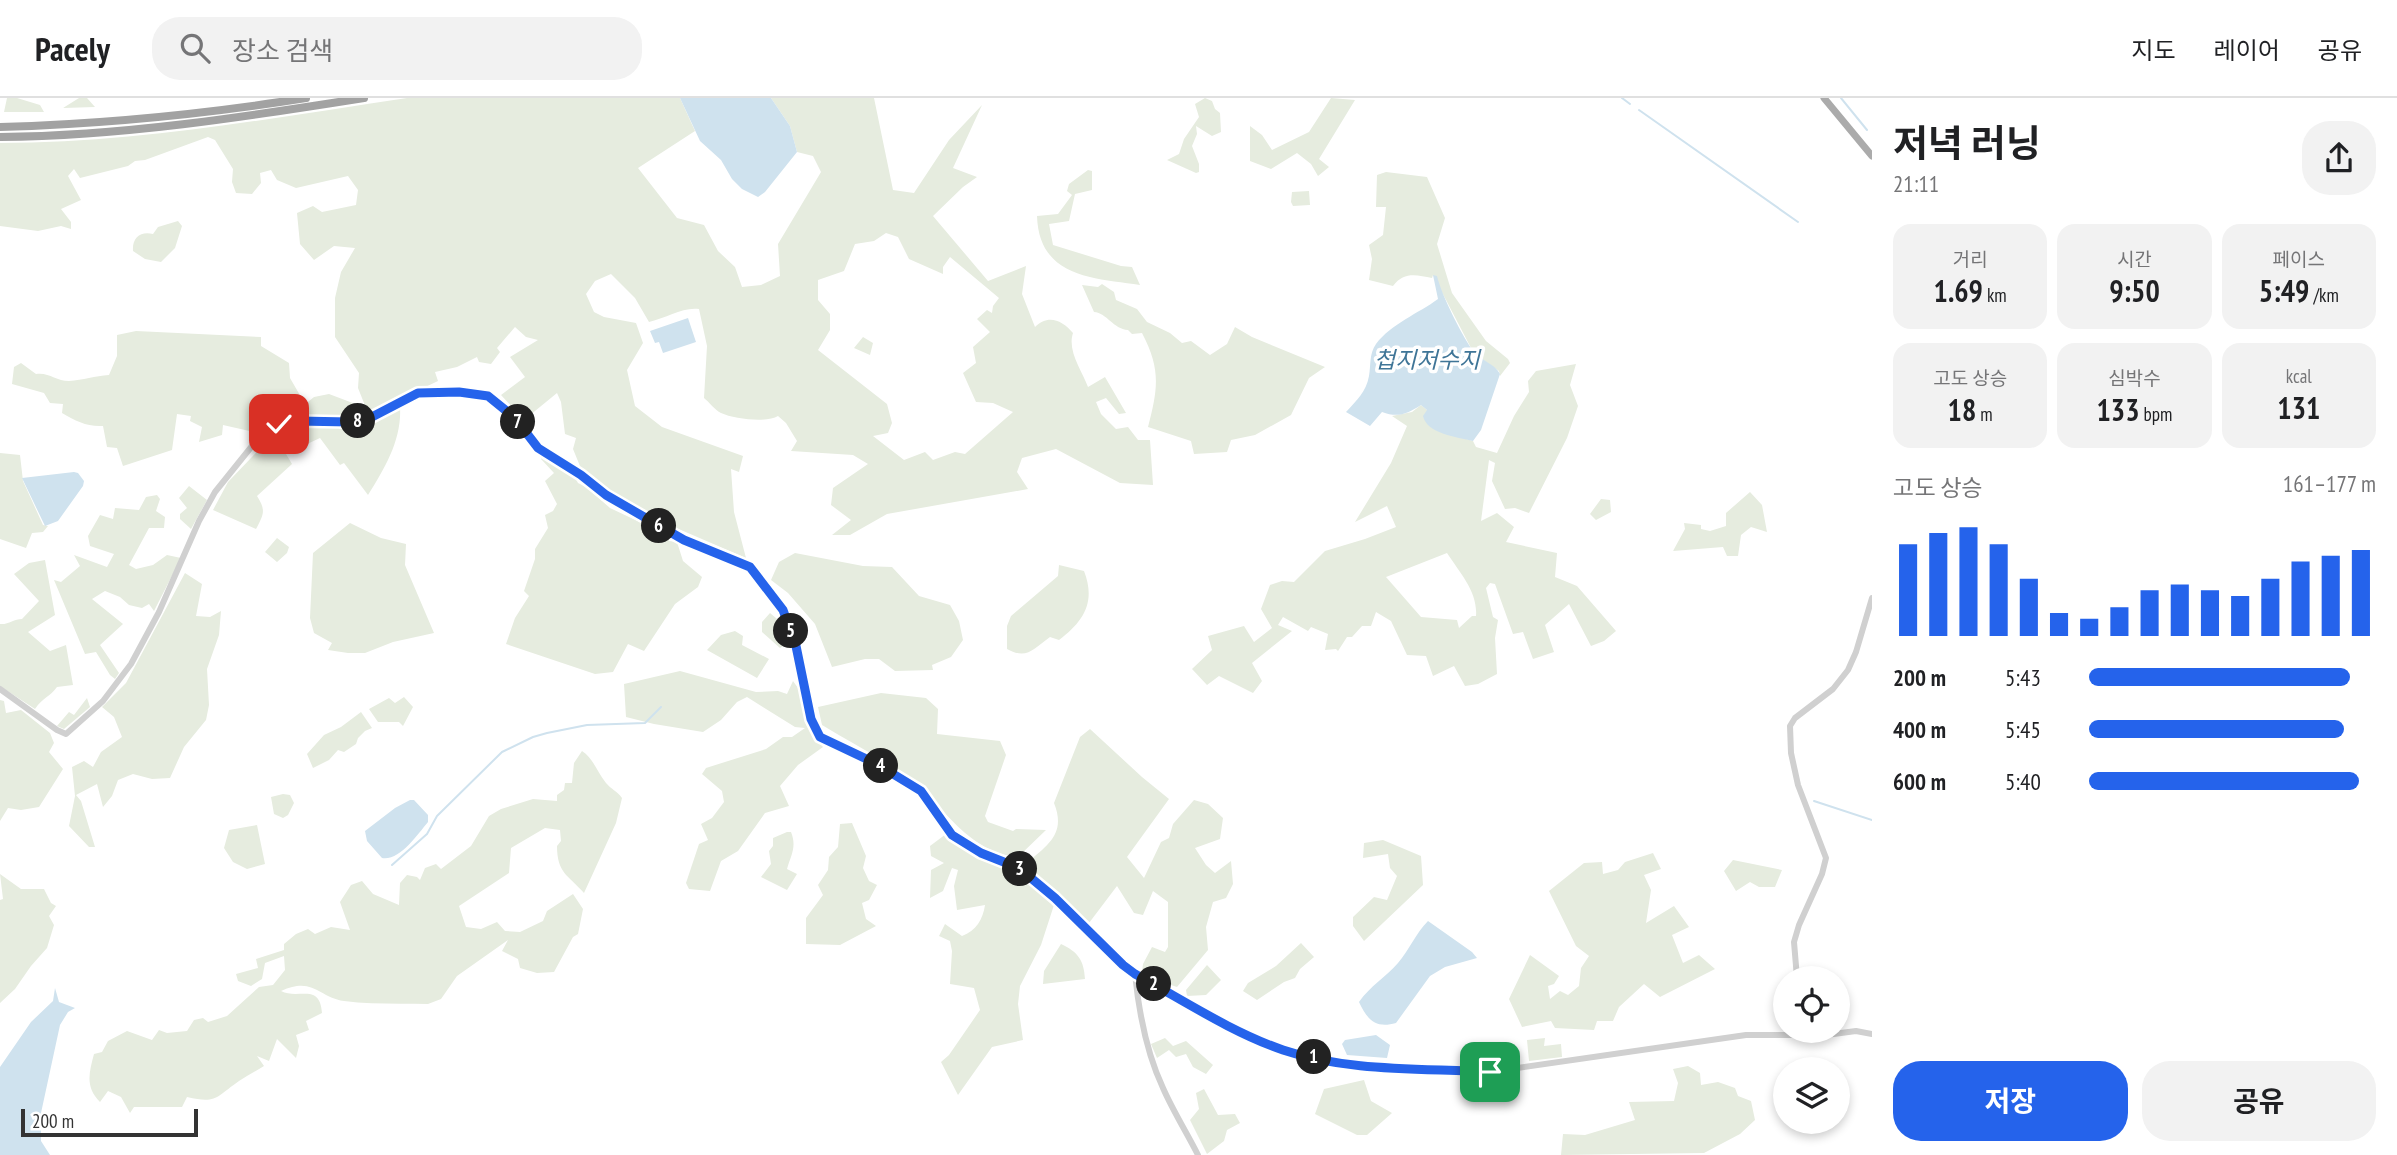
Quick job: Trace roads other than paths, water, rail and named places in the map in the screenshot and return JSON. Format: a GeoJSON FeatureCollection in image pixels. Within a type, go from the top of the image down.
{"type":"FeatureCollection","features":[{"type":"Feature","properties":{"kind":"highway"},"geometry":{"type":"LineString","coordinates":[[0,127],[110,122],[193,114],[306,98]]}},
{"type":"Feature","properties":{"kind":"highway"},"geometry":{"type":"LineString","coordinates":[[0,137],[152,127],[364,98]]}},
{"type":"Feature","properties":{"kind":"main road"},"geometry":{"type":"LineString","coordinates":[[1826,98],[1872,149]]}},
{"type":"Feature","properties":{"kind":"main road"},"geometry":{"type":"LineString","coordinates":[[1826,98],[1872,156]]}},
{"type":"Feature","properties":{"kind":"street"},"geometry":{"type":"LineString","coordinates":[[0,689],[66,734],[103,701],[137,654],[215,492],[252,446],[279,424],[368,419],[418,393],[459,392],[488,396],[515,418],[538,448],[581,475],[606,495],[684,540],[750,567],[783,610],[796,646],[811,719],[820,737],[875,763],[921,791],[952,835],[981,853],[1019,868],[1055,898],[1135,974],[1254,1039],[1286,1051],[1350,1064],[1490,1072],[1746,1035],[1773,1034]]}},
{"type":"Feature","properties":{"kind":"street"},"geometry":{"type":"LineString","coordinates":[[1796,966],[1794,942],[1826,858],[1798,785],[1791,753],[1790,726],[1794,718],[1833,689],[1848,670],[1872,598]]}},
{"type":"Feature","properties":{"kind":"street"},"geometry":{"type":"LineString","coordinates":[[1135,974],[1138,1010],[1150,1055],[1163,1088],[1198,1155]]}},
{"type":"Feature","properties":{"kind":"street"},"geometry":{"type":"LineString","coordinates":[[1850,1031],[1872,1034]]}},
{"type":"Feature","properties":{"kind":"water"},"geometry":{"type":"Polygon","coordinates":[[[680,98],[771,98],[790,126],[797,152],[758,197],[742,189],[732,179],[721,160],[700,141],[680,98]]]}},
{"type":"Feature","properties":{"kind":"water","name":"첩지저수지"},"geometry":{"type":"Polygon","coordinates":[[[1433,275],[1437,276],[1469,345],[1500,374],[1481,430],[1473,441],[1444,434],[1430,427],[1423,416],[1427,410],[1421,405],[1402,414],[1382,412],[1370,426],[1346,412],[1366,387],[1371,356],[1376,344],[1397,325],[1438,299],[1433,275]]]}},
{"type":"Feature","properties":{"kind":"water"},"geometry":{"type":"Polygon","coordinates":[[[688,318],[696,342],[663,353],[659,342],[655,343],[650,331],[688,318]]]}},
{"type":"Feature","properties":{"kind":"water"},"geometry":{"type":"Polygon","coordinates":[[[74,472],[84,481],[83,486],[58,521],[45,526],[22,478],[74,472]]]}},
{"type":"Feature","properties":{"kind":"water"},"geometry":{"type":"Polygon","coordinates":[[[410,800],[414,800],[428,815],[428,822],[402,851],[389,858],[382,858],[367,841],[365,831],[410,800]]]}},
{"type":"Feature","properties":{"kind":"water"},"geometry":{"type":"Polygon","coordinates":[[[1428,921],[1477,958],[1445,967],[1430,976],[1396,1023],[1382,1025],[1373,1021],[1359,1002],[1398,963],[1428,921]]]}},
{"type":"Feature","properties":{"kind":"water"},"geometry":{"type":"Polygon","coordinates":[[[55,988],[59,1002],[75,1008],[68,1012],[60,1025],[41,1113],[41,1141],[50,1155],[0,1155],[0,1067],[31,1022],[53,1001],[55,988]]]}},
{"type":"Feature","properties":{"kind":"water"},"geometry":{"type":"Polygon","coordinates":[[[1376,1035],[1390,1045],[1387,1058],[1347,1055],[1342,1044],[1345,1040],[1376,1035]]]}},
{"type":"Feature","properties":{"kind":"waterway"},"geometry":{"type":"LineString","coordinates":[[1622,98],[1630,104]]}},
{"type":"Feature","properties":{"kind":"waterway"},"geometry":{"type":"LineString","coordinates":[[1841,98],[1867,130]]}},
{"type":"Feature","properties":{"kind":"waterway"},"geometry":{"type":"LineString","coordinates":[[1639,110],[1798,222]]}},
{"type":"Feature","properties":{"kind":"waterway"},"geometry":{"type":"LineString","coordinates":[[392,865],[427,834],[437,816],[502,752],[547,733],[587,725],[645,723],[661,707]]}},
{"type":"Feature","properties":{"kind":"waterway"},"geometry":{"type":"LineString","coordinates":[[1814,801],[1872,820]]}}]}
